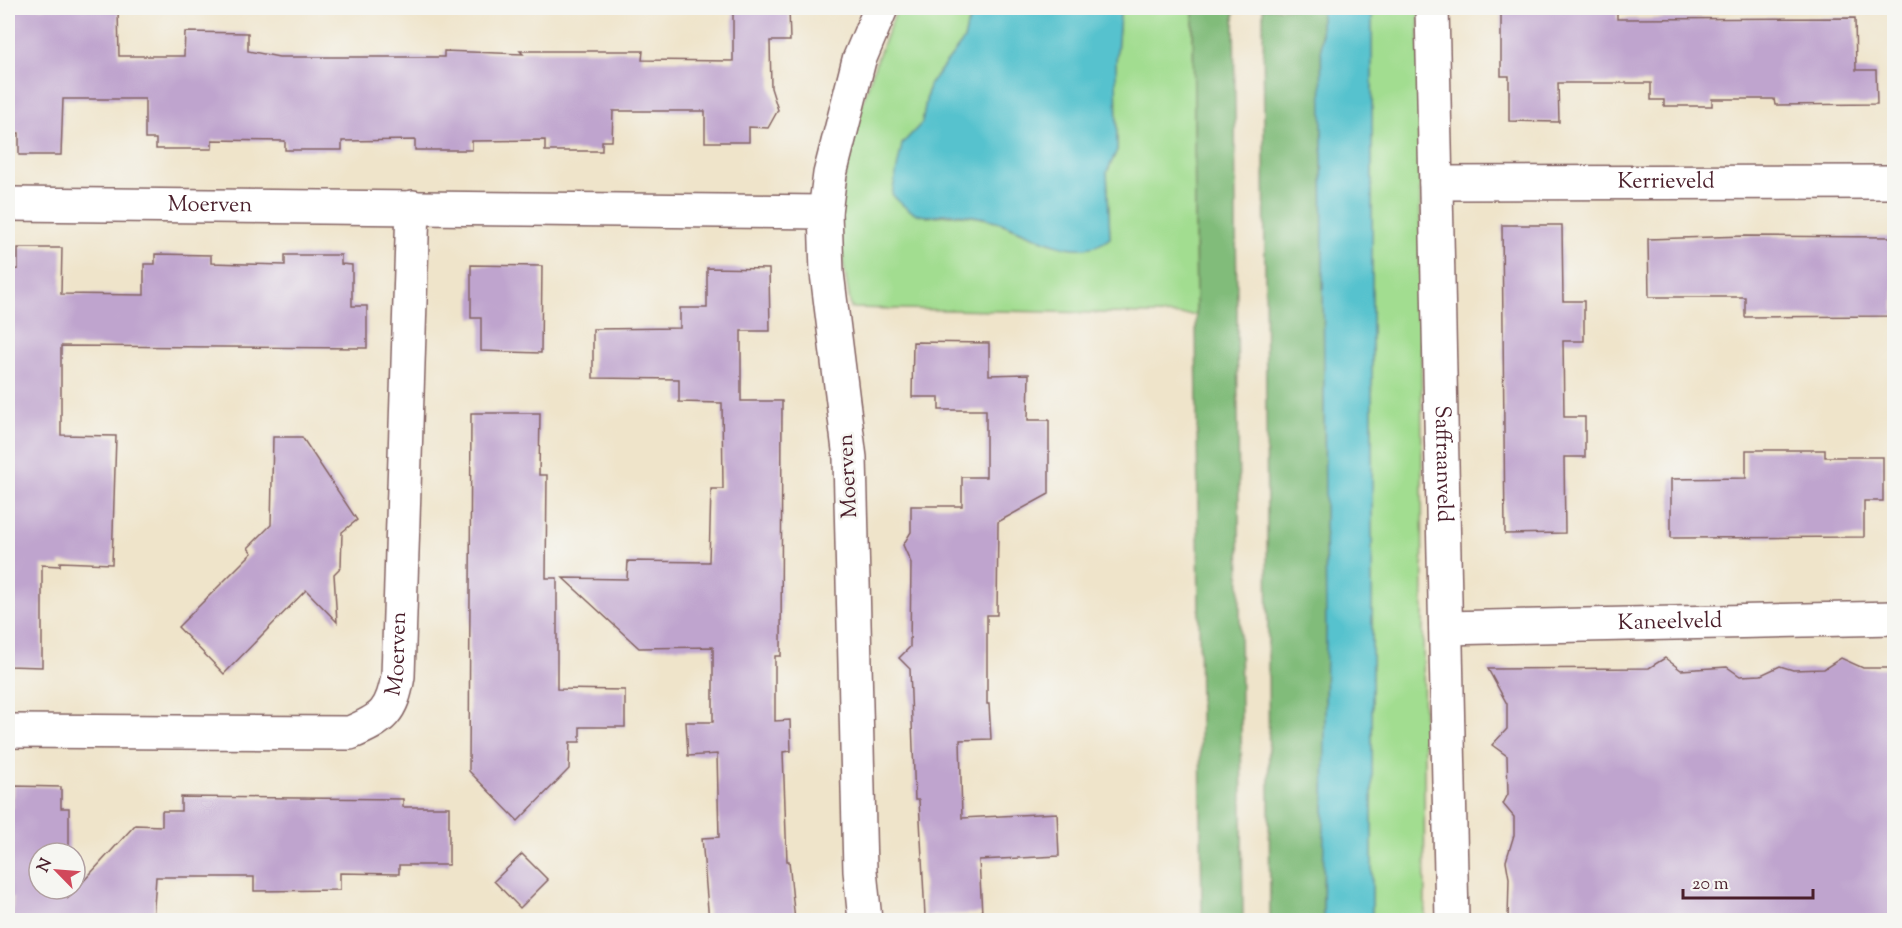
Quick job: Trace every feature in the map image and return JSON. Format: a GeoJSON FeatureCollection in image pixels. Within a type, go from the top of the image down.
{"type":"FeatureCollection","features":[{"type":"Feature","properties":{"kind":"street","name":"Moerven"},"geometry":{"type":"LineString","coordinates":[[866,921],[860,872],[850,458],[827,273],[825,212],[830,174],[859,60],[881,8]]}},
{"type":"Feature","properties":{"kind":"street","name":"Saffraanveld"},"geometry":{"type":"LineString","coordinates":[[1432,8],[1452,921]]}},
{"type":"Feature","properties":{"kind":"street","name":"Kerrieveld"},"geometry":{"type":"LineString","coordinates":[[1436,183],[1894,183]]}},
{"type":"Feature","properties":{"kind":"street","name":"Moerven"},"geometry":{"type":"LineString","coordinates":[[8,204],[825,212]]}},
{"type":"Feature","properties":{"kind":"street","name":"Moerven"},"geometry":{"type":"LineString","coordinates":[[8,731],[350,733],[378,721],[394,701],[398,676],[413,207]]}},
{"type":"Feature","properties":{"kind":"street","name":"Kaneelveld"},"geometry":{"type":"LineString","coordinates":[[1446,628],[1894,618]]}},
{"type":"Feature","properties":{"kind":"green space"},"geometry":{"type":"Polygon","coordinates":[[[898,8],[978,8],[967,26],[964,40],[929,85],[922,123],[902,144],[927,217],[957,215],[980,217],[1065,247],[1081,248],[1096,246],[1110,238],[1107,172],[1117,150],[1116,63],[1120,15],[1117,8],[1193,8],[1196,315],[851,308],[841,245],[840,219],[843,189],[866,92],[898,8]]]}},
{"type":"Feature","properties":{"kind":"green space"},"geometry":{"type":"Polygon","coordinates":[[[1193,8],[1234,8],[1243,920],[1202,920],[1193,8]]]}},
{"type":"Feature","properties":{"kind":"green space"},"geometry":{"type":"Polygon","coordinates":[[[1263,8],[1321,8],[1326,631],[1323,920],[1270,920],[1263,8]]]}},
{"type":"Feature","properties":{"kind":"green space"},"geometry":{"type":"Polygon","coordinates":[[[1372,8],[1419,8],[1425,920],[1372,920],[1372,8]]]}},
{"type":"Feature","properties":{"kind":"water"},"geometry":{"type":"Polygon","coordinates":[[[978,8],[1117,8],[1120,15],[1116,63],[1117,150],[1107,172],[1110,238],[1096,246],[1065,247],[985,218],[950,214],[919,215],[904,206],[892,194],[902,144],[922,123],[929,85],[964,40],[967,26],[978,8]]]}},
{"type":"Feature","properties":{"kind":"water"},"geometry":{"type":"Polygon","coordinates":[[[1321,8],[1372,8],[1372,920],[1323,920],[1326,631],[1321,8]]]}},
{"type":"Feature","properties":{"kind":"building"},"geometry":{"type":"Polygon","coordinates":[[[8,8],[118,8],[119,56],[184,56],[185,32],[248,33],[248,51],[279,57],[444,57],[444,51],[523,54],[520,51],[643,51],[642,60],[733,61],[733,8],[789,8],[790,41],[770,41],[771,88],[778,110],[768,128],[749,127],[749,142],[705,142],[705,111],[613,111],[612,141],[602,141],[602,151],[545,151],[545,140],[472,141],[472,150],[415,150],[415,140],[342,141],[342,150],[285,150],[285,141],[212,140],[212,149],[156,149],[156,139],[145,139],[145,99],[63,99],[61,155],[19,155],[19,133],[8,133],[8,8]]]}},
{"type":"Feature","properties":{"kind":"building"},"geometry":{"type":"Polygon","coordinates":[[[1501,8],[1617,8],[1617,19],[1855,18],[1856,70],[1876,70],[1877,104],[1775,105],[1774,99],[1712,99],[1712,106],[1664,106],[1664,100],[1651,100],[1651,83],[1558,83],[1559,122],[1509,121],[1509,76],[1501,76],[1501,8]]]}},
{"type":"Feature","properties":{"kind":"building"},"geometry":{"type":"Polygon","coordinates":[[[1502,225],[1562,225],[1563,301],[1584,301],[1584,341],[1563,341],[1564,417],[1585,417],[1585,457],[1564,457],[1565,533],[1505,534],[1502,225]]]}},
{"type":"Feature","properties":{"kind":"building"},"geometry":{"type":"Polygon","coordinates":[[[1745,236],[1894,237],[1894,316],[1745,317],[1745,297],[1649,297],[1648,239],[1745,236]]]}},
{"type":"Feature","properties":{"kind":"building"},"geometry":{"type":"Polygon","coordinates":[[[18,248],[62,248],[61,294],[144,295],[144,264],[155,264],[155,254],[211,255],[211,263],[285,265],[285,255],[341,255],[341,264],[352,265],[352,306],[367,306],[367,348],[61,346],[61,435],[116,436],[112,564],[60,562],[60,566],[42,565],[42,667],[8,666],[8,270],[18,269],[18,248]]]}},
{"type":"Feature","properties":{"kind":"building"},"geometry":{"type":"Polygon","coordinates":[[[471,265],[542,266],[541,353],[481,351],[481,318],[471,318],[471,265]]]}},
{"type":"Feature","properties":{"kind":"building"},"geometry":{"type":"Polygon","coordinates":[[[707,268],[769,269],[770,331],[741,331],[741,401],[782,401],[781,656],[775,656],[775,721],[790,720],[791,751],[783,752],[787,861],[789,861],[795,921],[709,921],[702,838],[719,837],[717,754],[688,756],[686,722],[713,722],[713,647],[639,648],[563,578],[627,579],[628,561],[709,562],[711,489],[723,489],[722,403],[679,402],[679,379],[593,378],[593,329],[680,328],[680,308],[707,308],[707,268]]]}},
{"type":"Feature","properties":{"kind":"building"},"geometry":{"type":"Polygon","coordinates":[[[913,342],[989,343],[989,375],[1029,374],[1028,420],[1049,420],[1049,494],[998,522],[997,615],[987,615],[987,704],[989,704],[991,739],[960,740],[962,818],[1057,813],[1059,856],[979,860],[982,913],[925,916],[919,800],[915,800],[910,669],[899,658],[910,647],[911,563],[903,545],[911,532],[911,506],[962,506],[962,477],[986,477],[986,410],[939,410],[939,397],[912,397],[913,342]]]}},
{"type":"Feature","properties":{"kind":"building"},"geometry":{"type":"Polygon","coordinates":[[[471,413],[540,413],[539,475],[547,475],[546,578],[557,578],[557,689],[625,690],[625,727],[580,727],[580,742],[570,742],[569,769],[518,821],[469,771],[471,413]]]}},
{"type":"Feature","properties":{"kind":"building"},"geometry":{"type":"Polygon","coordinates":[[[273,437],[302,437],[357,520],[342,532],[341,567],[334,574],[337,622],[306,590],[224,674],[178,627],[252,553],[248,548],[271,525],[273,437]]]}},
{"type":"Feature","properties":{"kind":"building"},"geometry":{"type":"Polygon","coordinates":[[[1746,450],[1825,450],[1825,457],[1883,457],[1883,501],[1864,501],[1864,537],[1671,538],[1671,479],[1746,478],[1746,450]]]}},
{"type":"Feature","properties":{"kind":"building"},"geometry":{"type":"Polygon","coordinates":[[[1665,658],[1681,670],[1727,667],[1740,676],[1761,675],[1780,666],[1793,670],[1824,669],[1841,658],[1863,668],[1894,668],[1894,921],[1508,921],[1509,878],[1506,861],[1514,835],[1514,817],[1503,804],[1508,794],[1507,756],[1492,745],[1507,729],[1507,704],[1488,669],[1649,668],[1665,658]]]}},
{"type":"Feature","properties":{"kind":"building"},"geometry":{"type":"Polygon","coordinates":[[[13,786],[61,787],[61,808],[69,808],[69,841],[27,841],[27,901],[87,901],[87,877],[135,825],[162,826],[162,811],[181,811],[181,797],[403,799],[403,807],[449,807],[449,865],[399,865],[399,874],[340,873],[340,890],[254,891],[254,877],[156,877],[153,921],[12,921],[13,898],[8,898],[8,807],[13,807],[13,786]]]}},
{"type":"Feature","properties":{"kind":"building"},"geometry":{"type":"Polygon","coordinates":[[[522,854],[548,880],[520,908],[494,881],[522,854]]]}}]}
